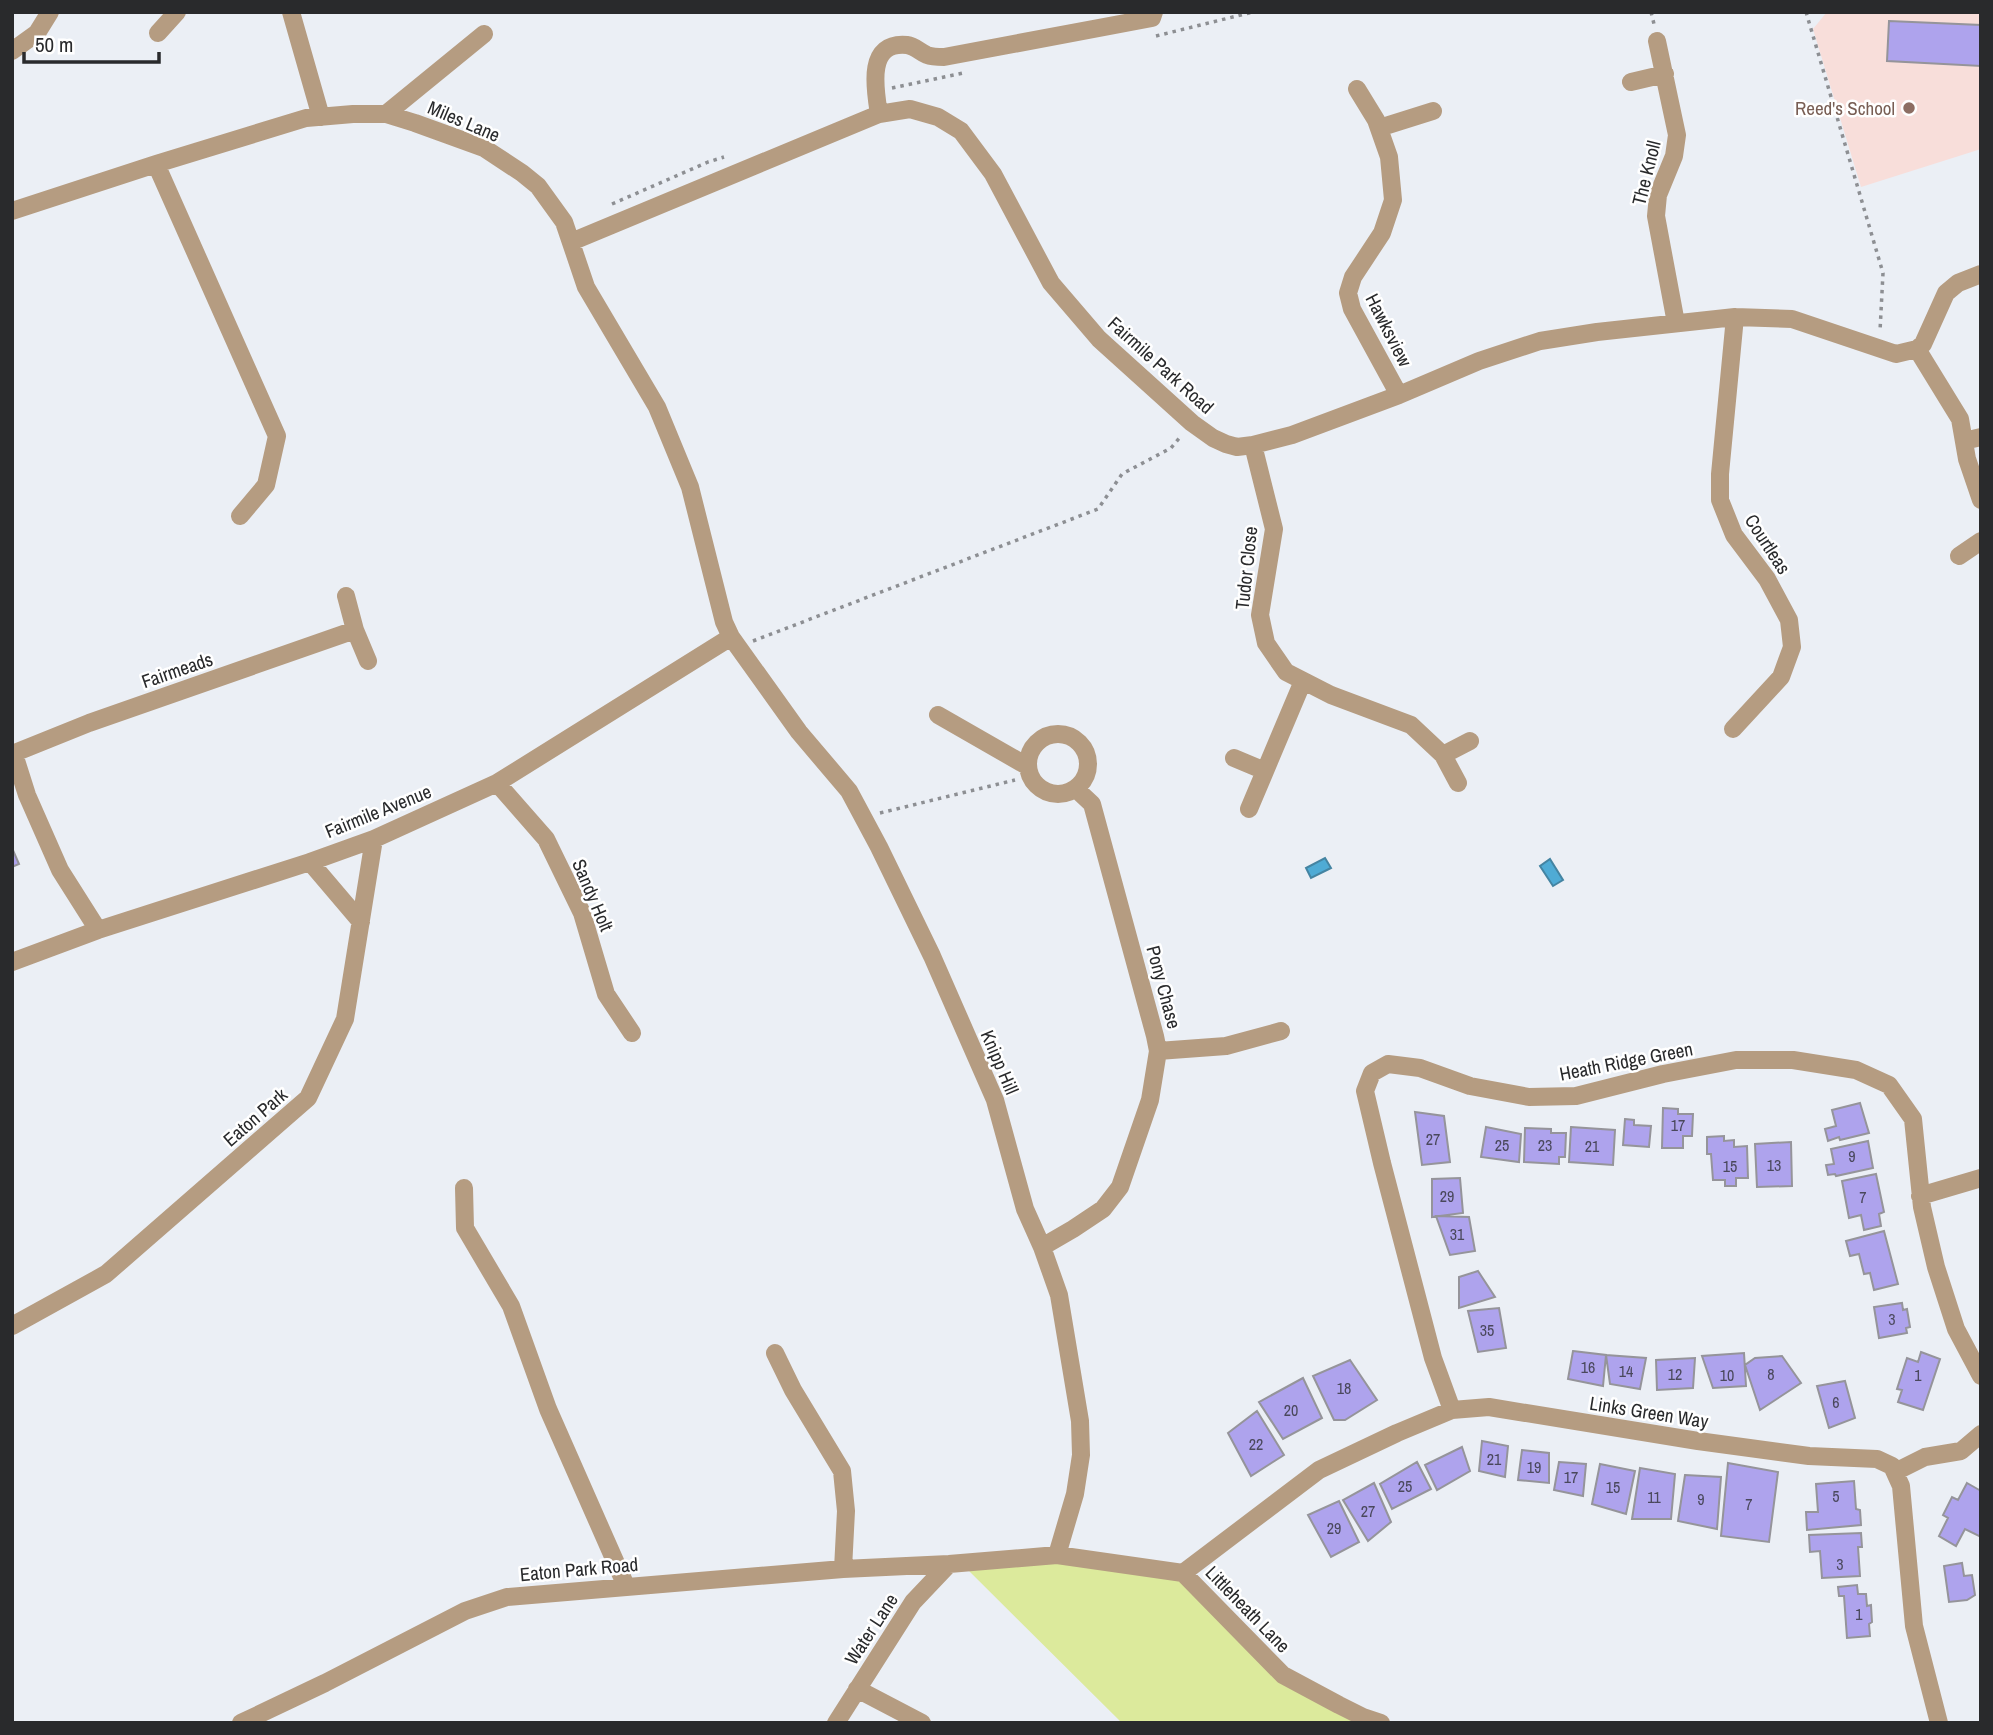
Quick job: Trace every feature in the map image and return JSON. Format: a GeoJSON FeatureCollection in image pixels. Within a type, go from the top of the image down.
{"type":"FeatureCollection","features":[{"type":"Feature","properties":{"kind":"street"},"geometry":{"type":"LineString","coordinates":[[12,51],[37,33],[50,12]]}},
{"type":"Feature","properties":{"kind":"street"},"geometry":{"type":"LineString","coordinates":[[158,33],[177,12]]}},
{"type":"Feature","properties":{"kind":"street"},"geometry":{"type":"LineString","coordinates":[[291,12],[321,117]]}},
{"type":"Feature","properties":{"kind":"street"},"geometry":{"type":"LineString","coordinates":[[879,114],[875,92],[877,60],[881,53],[896,46],[905,45],[927,55],[943,57],[1152,18],[1154,12]]}},
{"type":"Feature","properties":{"kind":"street"},"geometry":{"type":"LineString","coordinates":[[386,114],[484,34]]}},
{"type":"Feature","properties":{"kind":"street","name":"The Knoll"},"geometry":{"type":"LineString","coordinates":[[1657,41],[1676,122],[1677,146],[1658,195],[1656,216],[1676,323]]}},
{"type":"Feature","properties":{"kind":"street"},"geometry":{"type":"LineString","coordinates":[[1631,82],[1665,74]]}},
{"type":"Feature","properties":{"kind":"street","name":"Hawksview"},"geometry":{"type":"LineString","coordinates":[[1357,89],[1376,120],[1390,157],[1392,200],[1382,233],[1353,277],[1348,293],[1352,309],[1399,395]]}},
{"type":"Feature","properties":{"kind":"street","name":"Fairmile Park Road"},"geometry":{"type":"LineString","coordinates":[[571,242],[879,114],[910,108],[938,117],[961,131],[993,174],[1051,283],[1099,339],[1192,423],[1213,438],[1237,447],[1292,435],[1399,395],[1479,361],[1541,341],[1597,332],[1735,317],[1792,319],[1896,354],[1917,349]]}},
{"type":"Feature","properties":{"kind":"street"},"geometry":{"type":"LineString","coordinates":[[1379,128],[1433,111]]}},
{"type":"Feature","properties":{"kind":"street","name":"Miles Lane"},"geometry":{"type":"LineString","coordinates":[[12,211],[306,118],[386,114],[484,148],[538,186],[558,211],[586,287],[657,407],[690,486],[724,622],[735,642]]}},
{"type":"Feature","properties":{"kind":"street"},"geometry":{"type":"LineString","coordinates":[[156,164],[277,436],[267,485],[240,516]]}},
{"type":"Feature","properties":{"kind":"street"},"geometry":{"type":"LineString","coordinates":[[1981,274],[1958,283],[1947,293],[1927,337],[1917,349],[1972,439],[1967,459],[1981,500]]}},
{"type":"Feature","properties":{"kind":"street","name":"Courtleas"},"geometry":{"type":"LineString","coordinates":[[1733,729],[1781,677],[1792,647],[1789,620],[1768,579],[1734,535],[1720,500],[1720,474],[1735,317]]}},
{"type":"Feature","properties":{"kind":"street","name":"Tudor Close"},"geometry":{"type":"LineString","coordinates":[[1254,445],[1274,529],[1260,615],[1266,643],[1286,672],[1331,695],[1411,725],[1443,755],[1458,783]]}},
{"type":"Feature","properties":{"kind":"street"},"geometry":{"type":"LineString","coordinates":[[1959,556],[1981,541]]}},
{"type":"Feature","properties":{"kind":"street"},"geometry":{"type":"LineString","coordinates":[[346,596],[355,630],[368,661]]}},
{"type":"Feature","properties":{"kind":"street","name":"Fairmeads"},"geometry":{"type":"LineString","coordinates":[[99,930],[60,870],[27,795],[13,754],[89,723],[355,630]]}},
{"type":"Feature","properties":{"kind":"street","name":"Fairmile Avenue"},"geometry":{"type":"LineString","coordinates":[[12,962],[99,930],[374,839],[497,783],[735,642]]}},
{"type":"Feature","properties":{"kind":"street","name":"Knipp Hill"},"geometry":{"type":"LineString","coordinates":[[735,642],[799,732],[849,791],[932,956],[995,1100],[1025,1209],[1059,1295],[1080,1421],[1081,1455],[1074,1494],[1057,1555]]}},
{"type":"Feature","properties":{"kind":"street"},"geometry":{"type":"LineString","coordinates":[[1249,809],[1303,681]]}},
{"type":"Feature","properties":{"kind":"street"},"geometry":{"type":"LineString","coordinates":[[939,715],[1029,771],[1036,785],[1049,793],[1059,794],[1076,789],[1088,772],[1089,762],[1082,744],[1074,737],[1054,733],[1044,736],[1032,747],[1029,771]]}},
{"type":"Feature","properties":{"kind":"street"},"geometry":{"type":"LineString","coordinates":[[1443,755],[1470,741]]}},
{"type":"Feature","properties":{"kind":"street"},"geometry":{"type":"LineString","coordinates":[[1234,758],[1265,771]]}},
{"type":"Feature","properties":{"kind":"street","name":"Sandy Holt"},"geometry":{"type":"LineString","coordinates":[[497,783],[546,839],[582,913],[606,994],[632,1033]]}},
{"type":"Feature","properties":{"kind":"street","name":"Pony Chase"},"geometry":{"type":"LineString","coordinates":[[1042,1247],[1103,1209],[1120,1187],[1150,1100],[1158,1051],[1092,804],[1076,789]]}},
{"type":"Feature","properties":{"kind":"street","name":"Eaton Park"},"geometry":{"type":"LineString","coordinates":[[12,1326],[106,1274],[308,1098],[345,1019],[374,839]]}},
{"type":"Feature","properties":{"kind":"street"},"geometry":{"type":"LineString","coordinates":[[310,862],[361,922]]}},
{"type":"Feature","properties":{"kind":"street"},"geometry":{"type":"LineString","coordinates":[[1158,1051],[1226,1046],[1281,1031]]}},
{"type":"Feature","properties":{"kind":"street","name":"Heath Ridge Green"},"geometry":{"type":"LineString","coordinates":[[1452,1410],[1433,1358],[1365,1091],[1372,1073],[1388,1064],[1420,1068],[1470,1086],[1529,1097],[1576,1096],[1663,1074],[1736,1060],[1793,1060],[1856,1070],[1889,1085],[1913,1119],[1920,1196],[1936,1267],[1956,1329],[1981,1376]]}},
{"type":"Feature","properties":{"kind":"street"},"geometry":{"type":"LineString","coordinates":[[1920,1196],[1981,1178]]}},
{"type":"Feature","properties":{"kind":"street"},"geometry":{"type":"LineString","coordinates":[[464,1188],[465,1228],[511,1306],[548,1409],[626,1586]]}},
{"type":"Feature","properties":{"kind":"street"},"geometry":{"type":"LineString","coordinates":[[775,1353],[793,1390],[842,1471],[846,1511],[842,1569]]}},
{"type":"Feature","properties":{"kind":"street","name":"Links Green Way"},"geometry":{"type":"LineString","coordinates":[[1183,1573],[1319,1470],[1452,1410],[1489,1407],[1698,1441],[1809,1455],[1877,1459],[1892,1466],[1895,1472]]}},
{"type":"Feature","properties":{"kind":"street"},"geometry":{"type":"LineString","coordinates":[[1938,1723],[1914,1626],[1901,1486],[1895,1472],[1925,1457],[1961,1451],[1981,1434]]}},
{"type":"Feature","properties":{"kind":"street","name":"Littleheath Lane"},"geometry":{"type":"LineString","coordinates":[[949,1564],[1057,1555],[1183,1573],[1283,1675],[1339,1706],[1381,1723]]}},
{"type":"Feature","properties":{"kind":"street","name":"Eaton Park Road"},"geometry":{"type":"LineString","coordinates":[[241,1723],[466,1611],[507,1597],[842,1569],[949,1564]]}},
{"type":"Feature","properties":{"kind":"street","name":"Water Lane"},"geometry":{"type":"LineString","coordinates":[[836,1723],[913,1602],[949,1564]]}},
{"type":"Feature","properties":{"kind":"street"},"geometry":{"type":"LineString","coordinates":[[857,1689],[922,1723]]}},
{"type":"Feature","properties":{"kind":"path"},"geometry":{"type":"LineString","coordinates":[[1806,12],[1884,273],[1879,349]]}},
{"type":"Feature","properties":{"kind":"path"},"geometry":{"type":"LineString","coordinates":[[735,642],[1098,509],[1122,474],[1171,448],[1192,423]]}},
{"type":"Feature","properties":{"kind":"path"},"geometry":{"type":"LineString","coordinates":[[880,813],[1029,771]]}},
{"type":"Feature","properties":{"kind":"shaded area","name":"Reed's School"},"geometry":{"type":"Polygon","coordinates":[[[1827,12],[1981,12],[1981,149],[1861,187],[1813,29],[1827,12]]]}},
{"type":"Feature","properties":{"kind":"green space"},"geometry":{"type":"Polygon","coordinates":[[[1054,1563],[1181,1580],[1279,1680],[1376,1723],[1122,1723],[966,1568],[1054,1563]]]}},
{"type":"Feature","properties":{"kind":"water"},"geometry":{"type":"Polygon","coordinates":[[[1325,858],[1331,868],[1311,878],[1306,868],[1325,858]]]}},
{"type":"Feature","properties":{"kind":"water"},"geometry":{"type":"Polygon","coordinates":[[[1550,859],[1563,880],[1553,886],[1540,866],[1550,859]]]}},
{"type":"Feature","properties":{"kind":"building"},"geometry":{"type":"Polygon","coordinates":[[[1889,21],[1981,25],[1981,66],[1887,61],[1889,21]]]}},
{"type":"Feature","properties":{"kind":"building"},"geometry":{"type":"Polygon","coordinates":[[[12,848],[19,864],[12,867],[12,848]]]}},
{"type":"Feature","properties":{"kind":"building"},"geometry":{"type":"Polygon","coordinates":[[[1860,1103],[1869,1133],[1828,1141],[1825,1129],[1836,1126],[1832,1110],[1860,1103]]]}},
{"type":"Feature","properties":{"kind":"building"},"geometry":{"type":"Polygon","coordinates":[[[1663,1108],[1678,1109],[1678,1114],[1693,1114],[1692,1136],[1683,1136],[1683,1148],[1662,1148],[1663,1108]]]}},
{"type":"Feature","properties":{"kind":"building"},"geometry":{"type":"Polygon","coordinates":[[[1415,1112],[1444,1116],[1450,1162],[1422,1165],[1415,1112]]]}},
{"type":"Feature","properties":{"kind":"building"},"geometry":{"type":"Polygon","coordinates":[[[1625,1119],[1634,1120],[1634,1125],[1651,1126],[1649,1147],[1623,1145],[1625,1119]]]}},
{"type":"Feature","properties":{"kind":"building"},"geometry":{"type":"Polygon","coordinates":[[[1486,1127],[1521,1134],[1519,1162],[1481,1157],[1486,1127]]]}},
{"type":"Feature","properties":{"kind":"building"},"geometry":{"type":"Polygon","coordinates":[[[1571,1127],[1615,1130],[1613,1165],[1569,1162],[1571,1127]]]}},
{"type":"Feature","properties":{"kind":"building"},"geometry":{"type":"Polygon","coordinates":[[[1525,1128],[1551,1129],[1551,1133],[1566,1133],[1565,1157],[1559,1157],[1559,1164],[1524,1162],[1525,1128]]]}},
{"type":"Feature","properties":{"kind":"building"},"geometry":{"type":"Polygon","coordinates":[[[1724,1136],[1724,1141],[1734,1140],[1734,1147],[1747,1146],[1748,1178],[1736,1178],[1736,1186],[1725,1186],[1725,1180],[1713,1180],[1711,1154],[1707,1154],[1707,1137],[1724,1136]]]}},
{"type":"Feature","properties":{"kind":"building"},"geometry":{"type":"Polygon","coordinates":[[[1868,1141],[1873,1168],[1836,1176],[1828,1175],[1826,1165],[1834,1164],[1831,1149],[1868,1141]]]}},
{"type":"Feature","properties":{"kind":"building"},"geometry":{"type":"Polygon","coordinates":[[[1791,1142],[1792,1186],[1757,1187],[1755,1144],[1791,1142]]]}},
{"type":"Feature","properties":{"kind":"building"},"geometry":{"type":"Polygon","coordinates":[[[1876,1174],[1884,1212],[1879,1214],[1881,1226],[1864,1230],[1861,1215],[1849,1218],[1842,1181],[1876,1174]]]}},
{"type":"Feature","properties":{"kind":"building"},"geometry":{"type":"Polygon","coordinates":[[[1460,1178],[1463,1213],[1432,1217],[1432,1179],[1460,1178]]]}},
{"type":"Feature","properties":{"kind":"building"},"geometry":{"type":"Polygon","coordinates":[[[1436,1216],[1469,1217],[1475,1251],[1450,1255],[1436,1216]]]}},
{"type":"Feature","properties":{"kind":"building"},"geometry":{"type":"Polygon","coordinates":[[[1884,1231],[1898,1284],[1874,1290],[1870,1273],[1864,1274],[1859,1254],[1850,1256],[1846,1241],[1884,1231]]]}},
{"type":"Feature","properties":{"kind":"building"},"geometry":{"type":"Polygon","coordinates":[[[1478,1271],[1495,1297],[1459,1308],[1459,1277],[1478,1271]]]}},
{"type":"Feature","properties":{"kind":"building"},"geometry":{"type":"Polygon","coordinates":[[[1902,1303],[1903,1310],[1907,1309],[1910,1327],[1906,1328],[1907,1333],[1879,1338],[1874,1307],[1902,1303]]]}},
{"type":"Feature","properties":{"kind":"building"},"geometry":{"type":"Polygon","coordinates":[[[1499,1308],[1506,1348],[1478,1352],[1468,1311],[1499,1308]]]}},
{"type":"Feature","properties":{"kind":"building"},"geometry":{"type":"Polygon","coordinates":[[[1573,1351],[1606,1355],[1603,1386],[1568,1379],[1573,1351]]]}},
{"type":"Feature","properties":{"kind":"building"},"geometry":{"type":"Polygon","coordinates":[[[1921,1352],[1940,1359],[1923,1410],[1898,1402],[1902,1390],[1897,1389],[1907,1358],[1918,1362],[1921,1352]]]}},
{"type":"Feature","properties":{"kind":"building"},"geometry":{"type":"Polygon","coordinates":[[[1744,1353],[1746,1386],[1713,1388],[1702,1356],[1744,1353]]]}},
{"type":"Feature","properties":{"kind":"building"},"geometry":{"type":"Polygon","coordinates":[[[1606,1355],[1646,1358],[1640,1389],[1610,1384],[1606,1355]]]}},
{"type":"Feature","properties":{"kind":"building"},"geometry":{"type":"Polygon","coordinates":[[[1782,1356],[1801,1383],[1760,1410],[1745,1365],[1755,1358],[1782,1356]]]}},
{"type":"Feature","properties":{"kind":"building"},"geometry":{"type":"Polygon","coordinates":[[[1695,1358],[1693,1388],[1657,1390],[1656,1360],[1695,1358]]]}},
{"type":"Feature","properties":{"kind":"building"},"geometry":{"type":"Polygon","coordinates":[[[1350,1360],[1377,1400],[1345,1420],[1334,1420],[1313,1376],[1350,1360]]]}},
{"type":"Feature","properties":{"kind":"building"},"geometry":{"type":"Polygon","coordinates":[[[1303,1378],[1322,1418],[1283,1439],[1259,1402],[1303,1378]]]}},
{"type":"Feature","properties":{"kind":"building"},"geometry":{"type":"Polygon","coordinates":[[[1845,1381],[1855,1418],[1829,1428],[1817,1386],[1845,1381]]]}},
{"type":"Feature","properties":{"kind":"building"},"geometry":{"type":"Polygon","coordinates":[[[1257,1411],[1284,1455],[1251,1476],[1228,1433],[1257,1411]]]}},
{"type":"Feature","properties":{"kind":"building"},"geometry":{"type":"Polygon","coordinates":[[[1482,1441],[1508,1446],[1505,1477],[1479,1471],[1482,1441]]]}},
{"type":"Feature","properties":{"kind":"building"},"geometry":{"type":"Polygon","coordinates":[[[1462,1447],[1470,1471],[1437,1490],[1425,1465],[1462,1447]]]}},
{"type":"Feature","properties":{"kind":"building"},"geometry":{"type":"Polygon","coordinates":[[[1522,1450],[1549,1453],[1549,1483],[1518,1480],[1522,1450]]]}},
{"type":"Feature","properties":{"kind":"building"},"geometry":{"type":"Polygon","coordinates":[[[1417,1462],[1431,1489],[1392,1509],[1380,1484],[1417,1462]]]}},
{"type":"Feature","properties":{"kind":"building"},"geometry":{"type":"Polygon","coordinates":[[[1559,1462],[1586,1464],[1583,1496],[1554,1490],[1559,1462]]]}},
{"type":"Feature","properties":{"kind":"building"},"geometry":{"type":"Polygon","coordinates":[[[1728,1463],[1778,1472],[1769,1542],[1721,1536],[1728,1463]]]}},
{"type":"Feature","properties":{"kind":"building"},"geometry":{"type":"Polygon","coordinates":[[[1600,1464],[1635,1471],[1626,1514],[1592,1504],[1600,1464]]]}},
{"type":"Feature","properties":{"kind":"building"},"geometry":{"type":"Polygon","coordinates":[[[1640,1468],[1675,1474],[1671,1519],[1632,1519],[1640,1468]]]}},
{"type":"Feature","properties":{"kind":"building"},"geometry":{"type":"Polygon","coordinates":[[[1685,1475],[1721,1477],[1717,1529],[1678,1521],[1685,1475]]]}},
{"type":"Feature","properties":{"kind":"building"},"geometry":{"type":"Polygon","coordinates":[[[1854,1481],[1856,1509],[1860,1510],[1861,1525],[1807,1530],[1806,1512],[1818,1512],[1816,1484],[1854,1481]]]}},
{"type":"Feature","properties":{"kind":"building"},"geometry":{"type":"Polygon","coordinates":[[[1374,1483],[1391,1522],[1368,1541],[1343,1500],[1374,1483]]]}},
{"type":"Feature","properties":{"kind":"building"},"geometry":{"type":"Polygon","coordinates":[[[1967,1483],[1981,1491],[1981,1537],[1965,1529],[1956,1546],[1939,1536],[1948,1518],[1943,1515],[1952,1497],[1958,1500],[1967,1483]]]}},
{"type":"Feature","properties":{"kind":"building"},"geometry":{"type":"Polygon","coordinates":[[[1339,1501],[1359,1542],[1331,1557],[1308,1515],[1339,1501]]]}},
{"type":"Feature","properties":{"kind":"building"},"geometry":{"type":"Polygon","coordinates":[[[1861,1533],[1862,1547],[1858,1547],[1860,1576],[1822,1578],[1820,1551],[1810,1552],[1809,1535],[1861,1533]]]}},
{"type":"Feature","properties":{"kind":"building"},"geometry":{"type":"Polygon","coordinates":[[[1962,1563],[1964,1576],[1972,1575],[1975,1595],[1967,1600],[1949,1602],[1944,1566],[1962,1563]]]}},
{"type":"Feature","properties":{"kind":"building"},"geometry":{"type":"Polygon","coordinates":[[[1857,1585],[1858,1594],[1866,1594],[1867,1606],[1871,1605],[1870,1636],[1847,1638],[1844,1596],[1839,1596],[1838,1587],[1857,1585]]]}},
{"type":"Feature","properties":{"kind":"place","name":"Reed's School"},"geometry":{"type":"Point","coordinates":[1909,108]}}]}
